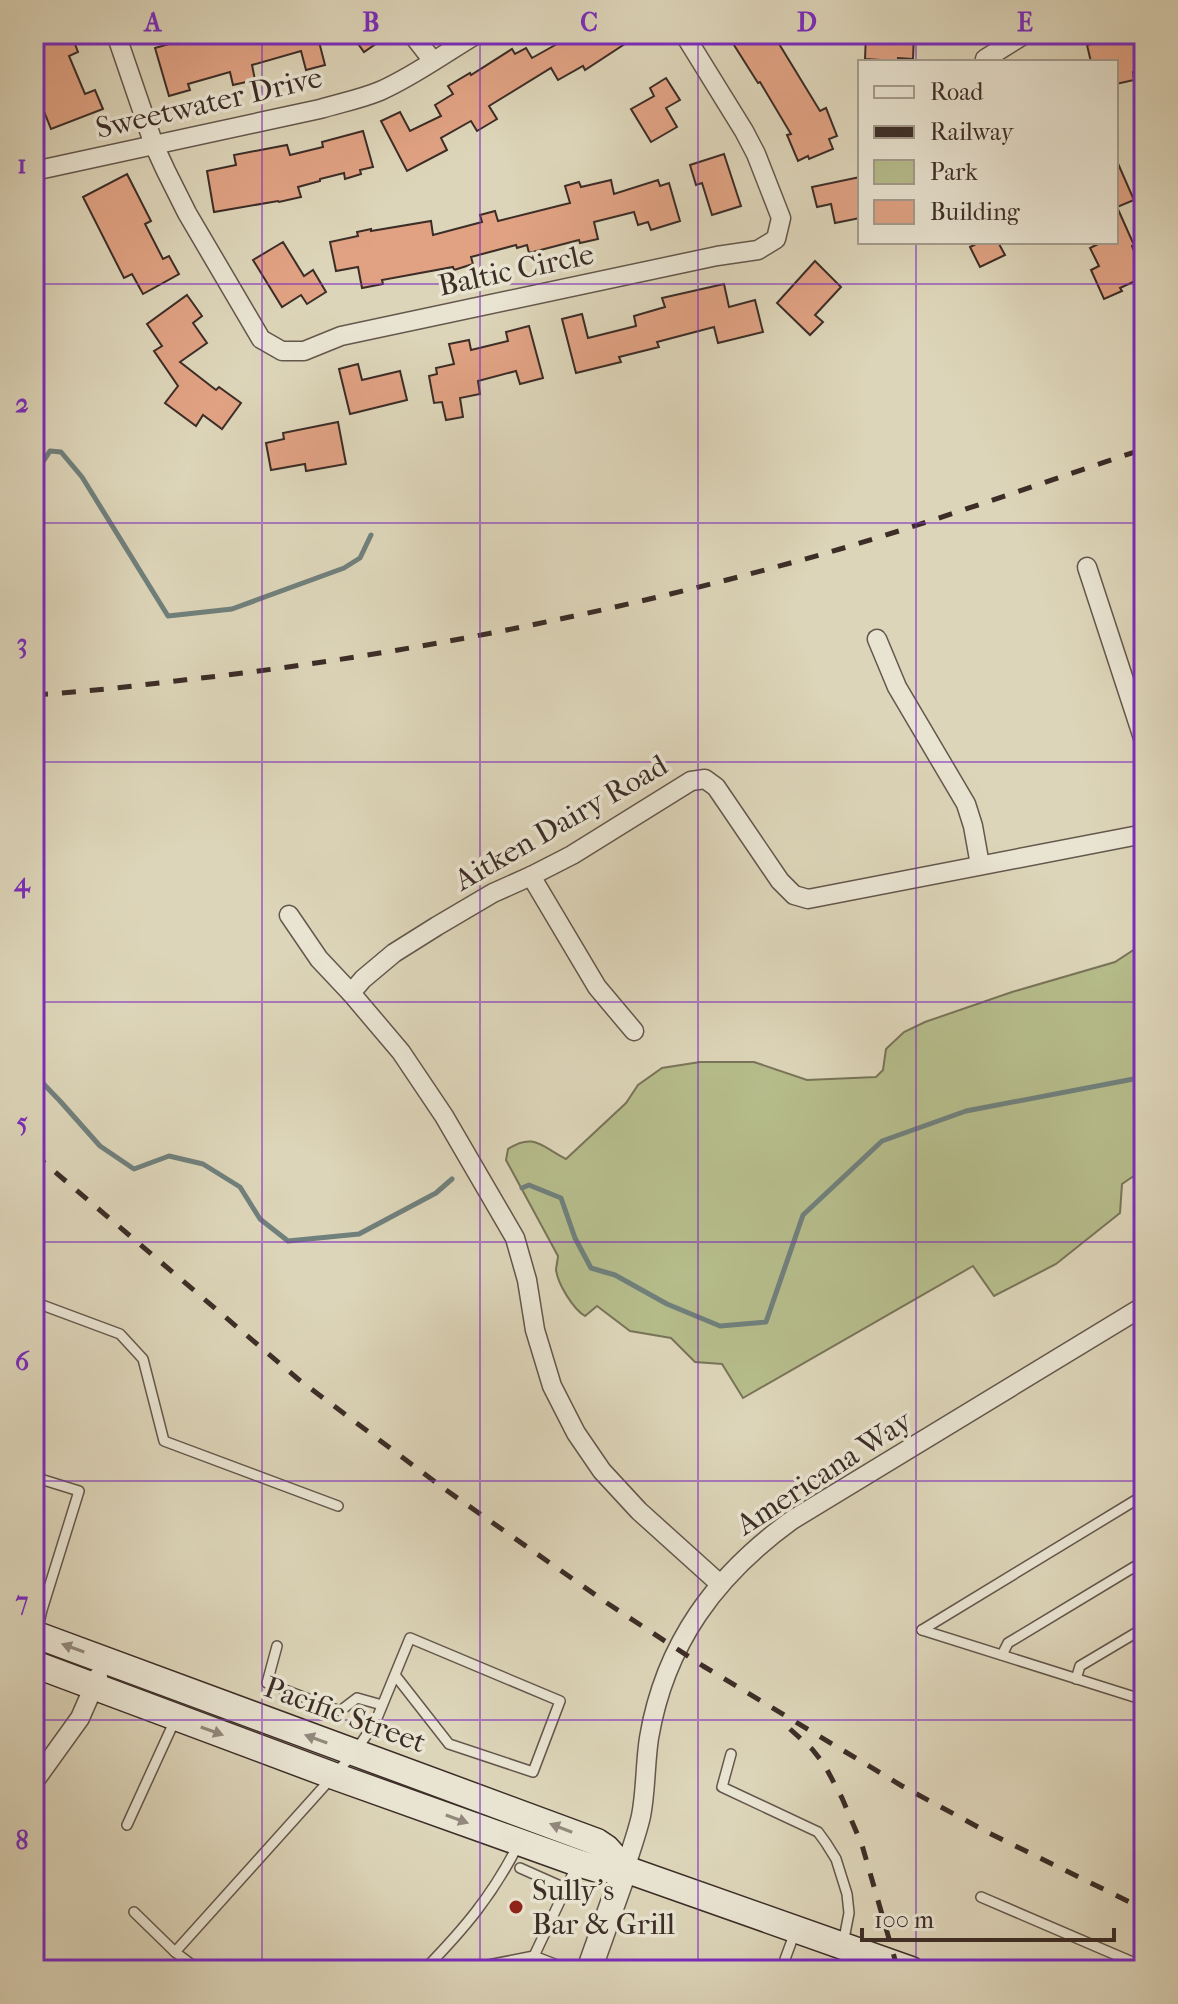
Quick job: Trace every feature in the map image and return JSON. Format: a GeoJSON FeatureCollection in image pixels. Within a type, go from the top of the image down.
{"type":"FeatureCollection","features":[{"type":"Feature","properties":{"kind":"main road","name":"Pacific Street"},"geometry":{"type":"LineString","coordinates":[[35,1637],[597,1842],[625,1869]]}},
{"type":"Feature","properties":{"kind":"main road","name":"Pacific Street"},"geometry":{"type":"LineString","coordinates":[[34,1664],[334,1776],[520,1855],[598,1869],[625,1869],[911,1970]]}},
{"type":"Feature","properties":{"kind":"street","name":"Baltic Circle"},"geometry":{"type":"LineString","coordinates":[[116,34],[154,145],[187,213],[261,339],[282,351],[304,351],[341,336],[717,256],[758,250],[776,239],[781,218],[756,154],[684,34]]}},
{"type":"Feature","properties":{"kind":"street"},"geometry":{"type":"LineString","coordinates":[[412,34],[433,61]]}},
{"type":"Feature","properties":{"kind":"street","name":"Sweetwater Drive"},"geometry":{"type":"LineString","coordinates":[[34,171],[351,100],[380,91],[477,34]]}},
{"type":"Feature","properties":{"kind":"street"},"geometry":{"type":"LineString","coordinates":[[985,59],[1025,34]]}},
{"type":"Feature","properties":{"kind":"street"},"geometry":{"type":"LineString","coordinates":[[1087,567],[1144,741]]}},
{"type":"Feature","properties":{"kind":"street"},"geometry":{"type":"LineString","coordinates":[[877,639],[897,687],[966,804],[980,865]]}},
{"type":"Feature","properties":{"kind":"street","name":"Aitken Dairy Road"},"geometry":{"type":"LineString","coordinates":[[351,993],[394,953],[493,893],[572,855],[691,781],[705,779],[716,787],[780,881],[794,895],[808,899],[1144,834]]}},
{"type":"Feature","properties":{"kind":"street"},"geometry":{"type":"LineString","coordinates":[[531,876],[597,987],[634,1031]]}},
{"type":"Feature","properties":{"kind":"street"},"geometry":{"type":"LineString","coordinates":[[289,915],[319,959],[401,1052],[438,1106],[515,1238],[527,1280],[535,1330],[552,1386],[576,1433],[602,1471],[639,1511],[720,1584]]}},
{"type":"Feature","properties":{"kind":"street","name":"Americana Way"},"geometry":{"type":"LineString","coordinates":[[625,1869],[640,1820],[649,1739],[666,1672],[685,1634],[720,1584],[771,1535],[792,1520],[1144,1306]]}},
{"type":"Feature","properties":{"kind":"street"},"geometry":{"type":"LineString","coordinates":[[34,1782],[80,1718],[105,1660]]}},
{"type":"Feature","properties":{"kind":"street"},"geometry":{"type":"LineString","coordinates":[[589,1970],[625,1869]]}},
{"type":"Feature","properties":{"kind":"lane"},"geometry":{"type":"LineString","coordinates":[[34,1302],[120,1334],[143,1359],[164,1441],[338,1506]]}},
{"type":"Feature","properties":{"kind":"lane"},"geometry":{"type":"LineString","coordinates":[[34,1477],[79,1491],[35,1637]]}},
{"type":"Feature","properties":{"kind":"lane"},"geometry":{"type":"LineString","coordinates":[[1144,1495],[922,1630],[1144,1700]]}},
{"type":"Feature","properties":{"kind":"lane"},"geometry":{"type":"LineString","coordinates":[[1002,1655],[1008,1643],[1144,1561]]}},
{"type":"Feature","properties":{"kind":"lane"},"geometry":{"type":"LineString","coordinates":[[1076,1679],[1080,1666],[1144,1628]]}},
{"type":"Feature","properties":{"kind":"lane"},"geometry":{"type":"LineString","coordinates":[[175,1952],[354,1753],[375,1723],[410,1638],[560,1701],[533,1772],[449,1744],[395,1675]]}},
{"type":"Feature","properties":{"kind":"lane"},"geometry":{"type":"LineString","coordinates":[[277,1646],[267,1683],[340,1711],[357,1698],[382,1705]]}},
{"type":"Feature","properties":{"kind":"lane"},"geometry":{"type":"LineString","coordinates":[[127,1825],[188,1692]]}},
{"type":"Feature","properties":{"kind":"lane"},"geometry":{"type":"LineString","coordinates":[[731,1754],[722,1787],[818,1832],[836,1859],[847,1894],[849,1913],[842,1947]]}},
{"type":"Feature","properties":{"kind":"lane"},"geometry":{"type":"LineString","coordinates":[[424,1970],[458,1936],[520,1855],[565,1888]]}},
{"type":"Feature","properties":{"kind":"lane"},"geometry":{"type":"LineString","coordinates":[[534,1956],[578,1863]]}},
{"type":"Feature","properties":{"kind":"lane"},"geometry":{"type":"LineString","coordinates":[[981,1897],[1144,1967]]}},
{"type":"Feature","properties":{"kind":"lane"},"geometry":{"type":"LineString","coordinates":[[134,1912],[175,1952],[199,1970]]}},
{"type":"Feature","properties":{"kind":"lane"},"geometry":{"type":"LineString","coordinates":[[781,1970],[795,1930]]}},
{"type":"Feature","properties":{"kind":"lane"},"geometry":{"type":"LineString","coordinates":[[473,1968],[534,1956],[570,1970]]}},
{"type":"Feature","properties":{"kind":"green space"},"geometry":{"type":"Polygon","coordinates":[[[1144,943],[1144,1169],[1122,1184],[1120,1213],[1056,1264],[994,1296],[973,1266],[743,1398],[722,1364],[695,1362],[671,1338],[630,1331],[597,1306],[585,1316],[567,1296],[556,1270],[558,1256],[506,1160],[508,1149],[525,1142],[538,1143],[566,1159],[626,1103],[638,1085],[662,1068],[700,1062],[754,1062],[807,1080],[876,1077],[883,1070],[886,1049],[904,1032],[1012,992],[1115,962],[1144,943]]]}},
{"type":"Feature","properties":{"kind":"building"},"geometry":{"type":"Polygon","coordinates":[[[34,34],[71,34],[78,52],[69,56],[85,94],[95,90],[103,109],[51,129],[34,86],[34,34]]]}},
{"type":"Feature","properties":{"kind":"building"},"geometry":{"type":"Polygon","coordinates":[[[204,34],[317,34],[325,65],[306,70],[301,51],[252,65],[255,80],[233,85],[230,72],[188,84],[190,90],[169,96],[155,48],[204,34]]]}},
{"type":"Feature","properties":{"kind":"building"},"geometry":{"type":"Polygon","coordinates":[[[351,34],[390,34],[364,52],[351,34]]]}},
{"type":"Feature","properties":{"kind":"building"},"geometry":{"type":"Polygon","coordinates":[[[560,34],[640,34],[585,70],[583,66],[558,80],[551,68],[489,106],[497,119],[477,131],[471,121],[441,138],[447,150],[407,171],[381,121],[400,112],[410,131],[441,116],[435,105],[453,94],[448,86],[512,49],[515,54],[526,48],[532,58],[564,40],[560,34]]]}},
{"type":"Feature","properties":{"kind":"building"},"geometry":{"type":"Polygon","coordinates":[[[727,34],[773,34],[820,111],[826,108],[837,136],[829,139],[833,149],[798,161],[787,135],[791,134],[727,34]]]}},
{"type":"Feature","properties":{"kind":"building"},"geometry":{"type":"Polygon","coordinates":[[[866,34],[914,34],[913,59],[865,59],[866,34]]]}},
{"type":"Feature","properties":{"kind":"building"},"geometry":{"type":"Polygon","coordinates":[[[1136,34],[1144,70],[1133,72],[1134,80],[1118,84],[1118,60],[1091,60],[1087,45],[1136,34]]]}},
{"type":"Feature","properties":{"kind":"building"},"geometry":{"type":"Polygon","coordinates":[[[666,78],[680,100],[666,108],[677,127],[651,142],[631,109],[654,96],[650,88],[666,78]]]}},
{"type":"Feature","properties":{"kind":"building"},"geometry":{"type":"Polygon","coordinates":[[[363,131],[373,167],[360,170],[361,174],[345,179],[344,173],[298,187],[301,197],[214,212],[207,171],[236,165],[234,155],[287,145],[290,155],[323,147],[322,142],[363,131]]]}},
{"type":"Feature","properties":{"kind":"building"},"geometry":{"type":"Polygon","coordinates":[[[724,154],[741,206],[712,215],[702,183],[696,185],[690,165],[724,154]]]}},
{"type":"Feature","properties":{"kind":"building"},"geometry":{"type":"Polygon","coordinates":[[[1118,164],[1134,200],[1118,207],[1118,164]]]}},
{"type":"Feature","properties":{"kind":"building"},"geometry":{"type":"Polygon","coordinates":[[[127,174],[151,221],[145,224],[163,259],[169,256],[179,274],[143,294],[132,274],[124,278],[83,197],[127,174]]]}},
{"type":"Feature","properties":{"kind":"building"},"geometry":{"type":"Polygon","coordinates":[[[858,177],[858,218],[835,223],[831,204],[817,207],[812,187],[858,177]]]}},
{"type":"Feature","properties":{"kind":"building"},"geometry":{"type":"Polygon","coordinates":[[[611,180],[614,194],[658,180],[660,186],[669,183],[680,221],[651,230],[648,222],[638,225],[634,212],[594,222],[598,239],[580,243],[579,240],[529,253],[527,245],[517,248],[516,245],[471,257],[473,264],[454,270],[453,267],[382,280],[383,284],[362,288],[358,267],[336,271],[330,242],[358,236],[357,232],[431,221],[433,235],[482,222],[480,215],[495,211],[498,221],[570,203],[565,186],[579,182],[581,187],[611,180]]]}},
{"type":"Feature","properties":{"kind":"building"},"geometry":{"type":"Polygon","coordinates":[[[1118,209],[1144,277],[1104,299],[1091,270],[1099,266],[1090,248],[1098,244],[1118,244],[1118,209]]]}},
{"type":"Feature","properties":{"kind":"building"},"geometry":{"type":"Polygon","coordinates":[[[283,242],[304,276],[313,270],[326,292],[307,304],[301,295],[282,307],[253,260],[283,242]]]}},
{"type":"Feature","properties":{"kind":"building"},"geometry":{"type":"Polygon","coordinates":[[[999,244],[1005,255],[980,267],[970,247],[999,244]]]}},
{"type":"Feature","properties":{"kind":"building"},"geometry":{"type":"Polygon","coordinates":[[[815,261],[841,287],[815,315],[823,322],[810,335],[777,303],[815,261]]]}},
{"type":"Feature","properties":{"kind":"building"},"geometry":{"type":"Polygon","coordinates":[[[724,284],[729,307],[755,300],[763,332],[718,343],[714,327],[657,342],[659,347],[619,357],[621,362],[576,373],[562,319],[582,314],[588,338],[636,326],[634,316],[665,307],[662,298],[724,284]]]}},
{"type":"Feature","properties":{"kind":"building"},"geometry":{"type":"Polygon","coordinates":[[[187,295],[202,316],[193,323],[207,343],[180,362],[216,390],[219,387],[241,403],[222,429],[203,415],[196,426],[165,403],[178,386],[154,351],[162,346],[147,324],[187,295]]]}},
{"type":"Feature","properties":{"kind":"building"},"geometry":{"type":"Polygon","coordinates":[[[529,326],[543,378],[520,384],[516,371],[478,381],[480,394],[460,398],[463,417],[446,420],[442,402],[434,403],[429,376],[437,374],[436,368],[454,364],[449,344],[469,340],[471,350],[508,341],[506,332],[529,326]]]}},
{"type":"Feature","properties":{"kind":"building"},"geometry":{"type":"Polygon","coordinates":[[[358,364],[362,380],[400,371],[407,400],[350,414],[339,369],[358,364]]]}},
{"type":"Feature","properties":{"kind":"building"},"geometry":{"type":"Polygon","coordinates":[[[338,422],[346,464],[306,471],[305,464],[271,470],[266,443],[284,439],[283,433],[338,422]]]}},
{"type":"Feature","properties":{"kind":"waterway"},"geometry":{"type":"LineString","coordinates":[[34,470],[38,469],[50,451],[61,452],[82,477],[168,616],[232,609],[344,568],[360,558],[371,535]]}},
{"type":"Feature","properties":{"kind":"waterway"},"geometry":{"type":"LineString","coordinates":[[34,1074],[100,1146],[134,1169],[169,1156],[203,1164],[240,1187],[260,1219],[288,1241],[359,1234],[436,1193],[452,1179]]}},
{"type":"Feature","properties":{"kind":"waterway"},"geometry":{"type":"LineString","coordinates":[[522,1188],[529,1185],[561,1198],[575,1238],[591,1268],[615,1275],[667,1304],[720,1326],[766,1322],[803,1215],[882,1141],[966,1111],[1144,1077]]}},
{"type":"Feature","properties":{"kind":"railway"},"geometry":{"type":"LineString","coordinates":[[34,695],[90,691],[346,658],[586,613],[823,554],[1144,449]]}},
{"type":"Feature","properties":{"kind":"railway"},"geometry":{"type":"LineString","coordinates":[[34,1154],[298,1379],[446,1490],[607,1603],[703,1666],[902,1786],[991,1834],[1144,1909]]}},
{"type":"Feature","properties":{"kind":"railway"},"geometry":{"type":"LineString","coordinates":[[790,1729],[824,1764],[842,1798],[862,1845],[898,1970]]}},
{"type":"Feature","properties":{"kind":"place","name":"Sully's Bar & Grill"},"geometry":{"type":"Point","coordinates":[516,1907]}}]}
